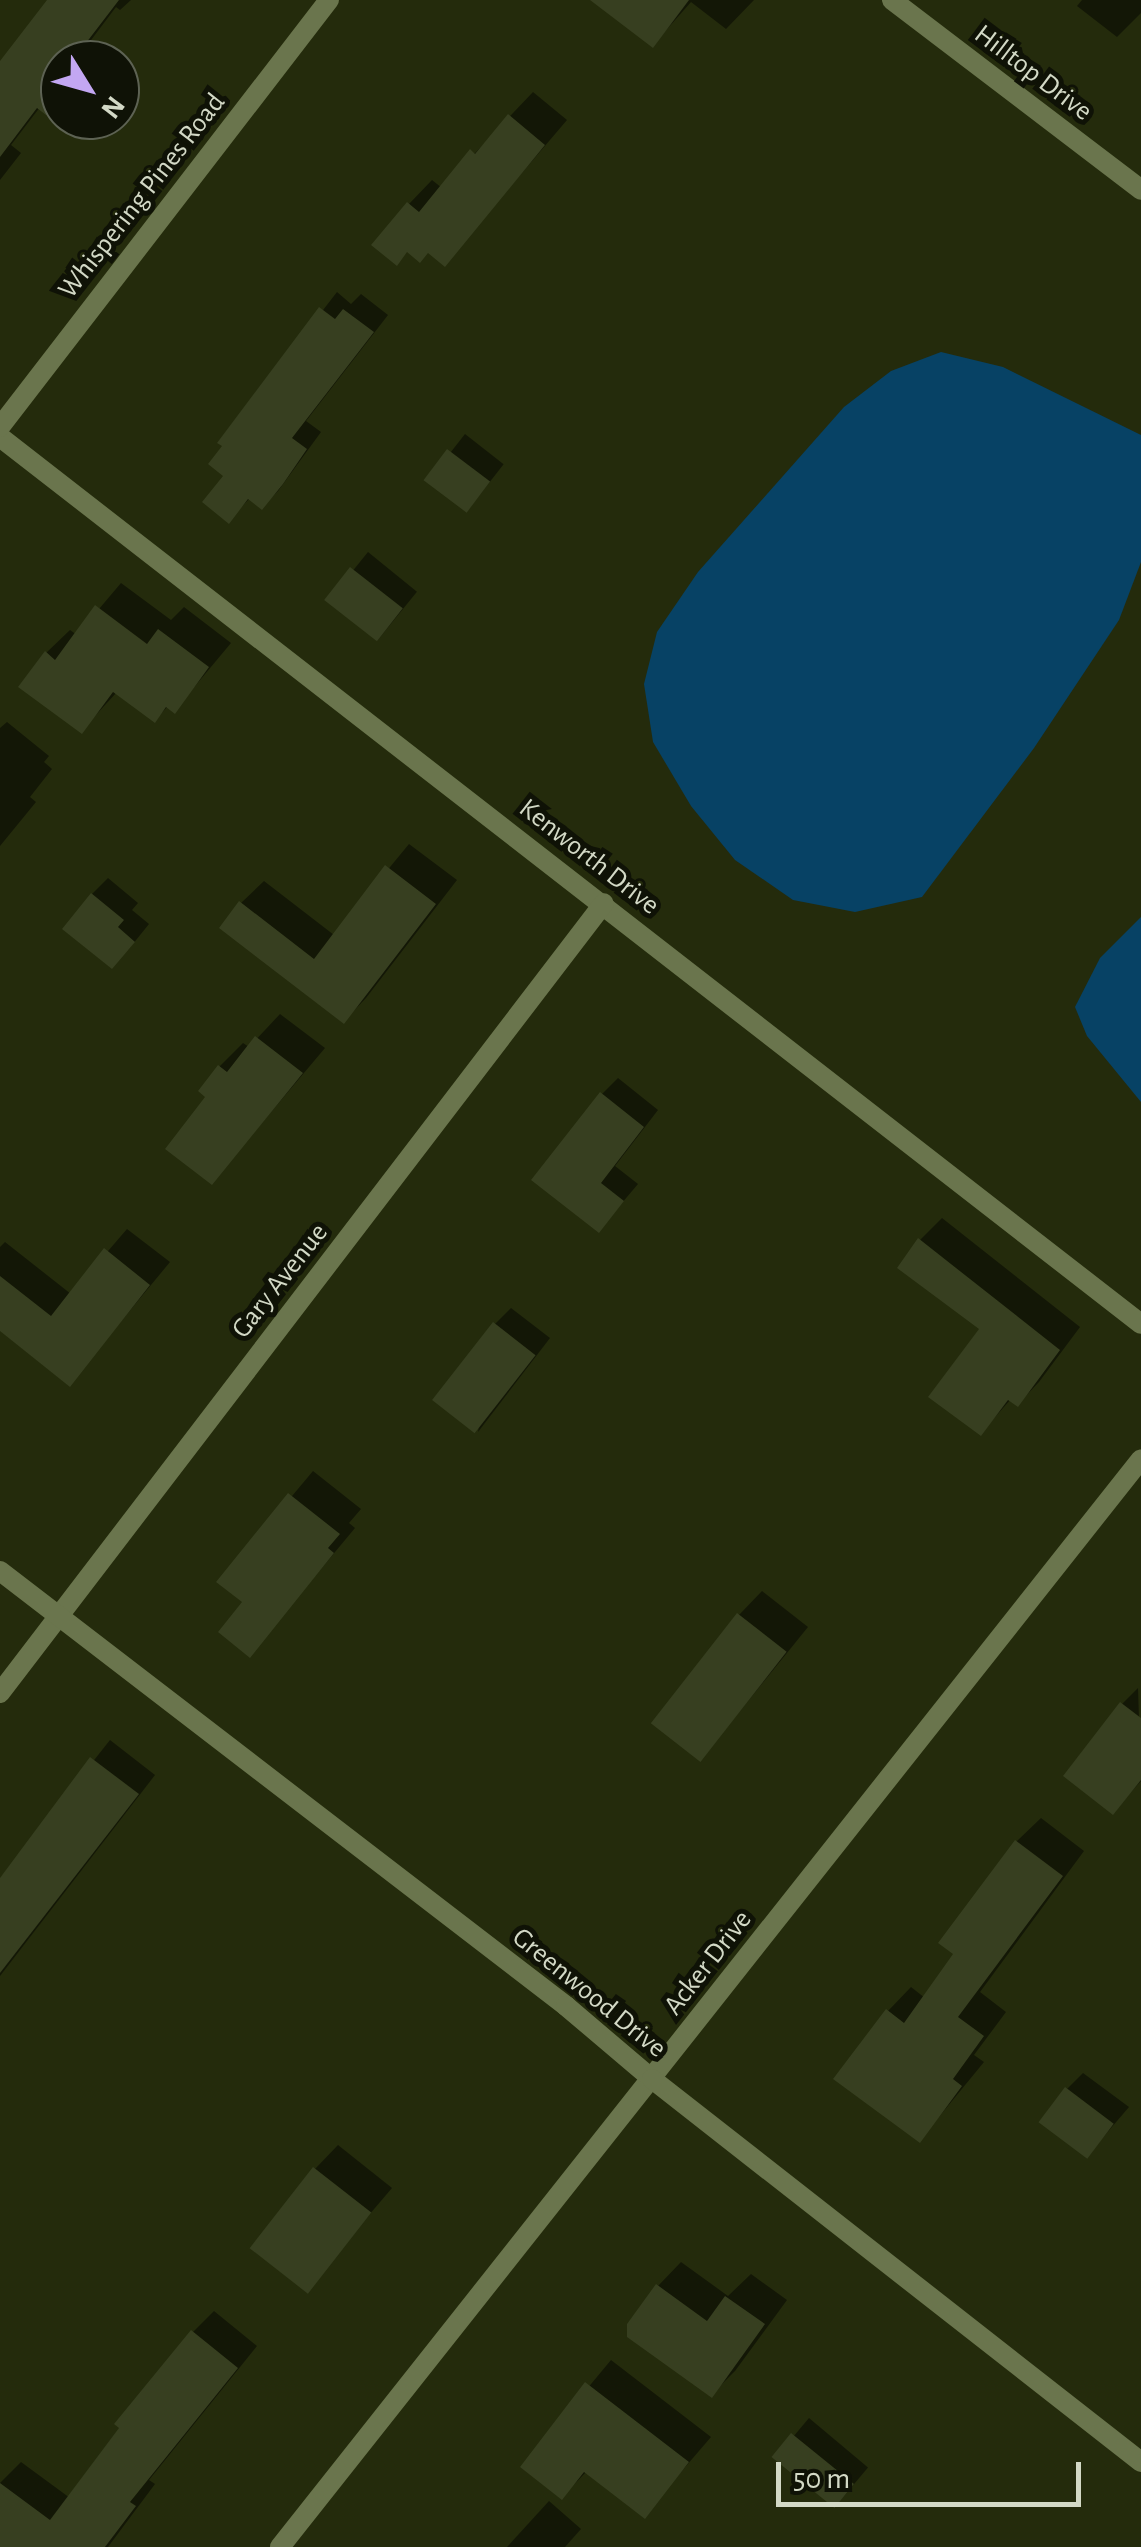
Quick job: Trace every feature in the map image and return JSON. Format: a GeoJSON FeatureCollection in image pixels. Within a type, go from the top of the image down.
{"type":"FeatureCollection","features":[{"type":"Feature","properties":{"kind":"street","name":"Whispering Pines Road"},"geometry":{"type":"LineString","coordinates":[[0,427],[329,0]]}},
{"type":"Feature","properties":{"kind":"street","name":"Hilltop Drive"},"geometry":{"type":"LineString","coordinates":[[892,0],[1141,190]]}},
{"type":"Feature","properties":{"kind":"street","name":"Kenworth Drive"},"geometry":{"type":"LineString","coordinates":[[0,437],[1141,1324]]}},
{"type":"Feature","properties":{"kind":"street","name":"Gary Avenue"},"geometry":{"type":"LineString","coordinates":[[0,1692],[604,903]]}},
{"type":"Feature","properties":{"kind":"street","name":"Acker Drive"},"geometry":{"type":"LineString","coordinates":[[280,2547],[1141,1459]]}},
{"type":"Feature","properties":{"kind":"street","name":"Greenwood Drive"},"geometry":{"type":"LineString","coordinates":[[0,1572],[566,2006],[652,2080],[1141,2462]]}},
{"type":"Feature","properties":{"kind":"water"},"geometry":{"type":"Polygon","coordinates":[[[941,352],[1003,367],[1141,435],[1141,562],[1119,620],[1034,748],[922,897],[855,912],[793,900],[735,860],[691,806],[653,742],[644,684],[657,632],[698,572],[844,407],[891,371],[941,352]]]}},
{"type":"Feature","properties":{"kind":"water"},"geometry":{"type":"Polygon","coordinates":[[[1141,917],[1141,1102],[1087,1036],[1075,1007],[1100,958],[1141,917]]]}},
{"type":"Feature","properties":{"kind":"building"},"geometry":{"type":"Polygon","coordinates":[[[47,0],[119,0],[88,40],[40,40],[40,110],[37,108],[0,157],[0,61],[47,0]]]}},
{"type":"Feature","properties":{"kind":"building"},"geometry":{"type":"Polygon","coordinates":[[[590,0],[689,0],[653,48],[590,0]]]}},
{"type":"Feature","properties":{"kind":"building"},"geometry":{"type":"Polygon","coordinates":[[[508,114],[545,145],[445,267],[428,253],[420,263],[407,252],[397,266],[371,245],[407,202],[419,212],[470,149],[475,154],[508,114]]]}},
{"type":"Feature","properties":{"kind":"building"},"geometry":{"type":"Polygon","coordinates":[[[319,307],[335,319],[343,309],[374,332],[292,438],[307,449],[283,484],[262,510],[248,499],[229,524],[202,502],[223,476],[208,464],[222,446],[217,443],[319,307]]]}},
{"type":"Feature","properties":{"kind":"building"},"geometry":{"type":"Polygon","coordinates":[[[447,449],[490,481],[467,513],[424,480],[447,449]]]}},
{"type":"Feature","properties":{"kind":"building"},"geometry":{"type":"Polygon","coordinates":[[[350,567],[403,608],[377,641],[324,600],[350,567]]]}},
{"type":"Feature","properties":{"kind":"building"},"geometry":{"type":"Polygon","coordinates":[[[95,605],[147,644],[158,629],[209,667],[175,714],[166,707],[155,723],[113,692],[82,734],[18,687],[45,651],[55,660],[95,605]]]}},
{"type":"Feature","properties":{"kind":"building"},"geometry":{"type":"Polygon","coordinates":[[[385,865],[436,904],[344,1024],[219,928],[239,901],[314,959],[385,865]]]}},
{"type":"Feature","properties":{"kind":"building"},"geometry":{"type":"Polygon","coordinates":[[[91,893],[124,920],[118,927],[135,942],[112,969],[62,929],[91,893]]]}},
{"type":"Feature","properties":{"kind":"building"},"geometry":{"type":"Polygon","coordinates":[[[255,1036],[303,1073],[212,1185],[165,1149],[205,1097],[198,1091],[218,1065],[227,1072],[255,1036]]]}},
{"type":"Feature","properties":{"kind":"building"},"geometry":{"type":"Polygon","coordinates":[[[600,1092],[644,1127],[601,1183],[624,1201],[599,1233],[531,1180],[600,1092]]]}},
{"type":"Feature","properties":{"kind":"building"},"geometry":{"type":"Polygon","coordinates":[[[918,1238],[1060,1350],[1018,1407],[1008,1400],[981,1436],[928,1397],[979,1329],[897,1268],[918,1238]]]}},
{"type":"Feature","properties":{"kind":"building"},"geometry":{"type":"Polygon","coordinates":[[[104,1248],[150,1285],[70,1387],[0,1331],[0,1276],[51,1316],[104,1248]]]}},
{"type":"Feature","properties":{"kind":"building"},"geometry":{"type":"Polygon","coordinates":[[[493,1322],[536,1355],[475,1433],[432,1400],[493,1322]]]}},
{"type":"Feature","properties":{"kind":"building"},"geometry":{"type":"Polygon","coordinates":[[[288,1493],[340,1534],[328,1548],[334,1553],[250,1658],[218,1632],[242,1602],[216,1582],[288,1493]]]}},
{"type":"Feature","properties":{"kind":"building"},"geometry":{"type":"Polygon","coordinates":[[[737,1613],[787,1652],[700,1762],[651,1723],[737,1613]]]}},
{"type":"Feature","properties":{"kind":"building"},"geometry":{"type":"Polygon","coordinates":[[[1120,1702],[1141,1718],[1141,1780],[1113,1815],[1063,1776],[1120,1702]]]}},
{"type":"Feature","properties":{"kind":"building"},"geometry":{"type":"Polygon","coordinates":[[[90,1757],[139,1794],[0,1973],[0,1878],[90,1757]]]}},
{"type":"Feature","properties":{"kind":"building"},"geometry":{"type":"Polygon","coordinates":[[[1015,1840],[1063,1876],[958,2017],[984,2036],[953,2079],[962,2086],[920,2143],[833,2079],[886,2009],[904,2023],[953,1954],[938,1943],[1015,1840]]]}},
{"type":"Feature","properties":{"kind":"building"},"geometry":{"type":"Polygon","coordinates":[[[1065,2087],[1114,2124],[1087,2159],[1039,2122],[1065,2087]]]}},
{"type":"Feature","properties":{"kind":"building"},"geometry":{"type":"Polygon","coordinates":[[[313,2167],[371,2213],[308,2294],[250,2248],[313,2167]]]}},
{"type":"Feature","properties":{"kind":"building"},"geometry":{"type":"Polygon","coordinates":[[[656,2284],[707,2321],[725,2296],[765,2324],[712,2398],[627,2337],[627,2324],[656,2284]]]}},
{"type":"Feature","properties":{"kind":"building"},"geometry":{"type":"Polygon","coordinates":[[[191,2330],[238,2368],[130,2502],[136,2506],[105,2547],[0,2547],[0,2483],[50,2520],[119,2428],[114,2424],[191,2330]]]}},
{"type":"Feature","properties":{"kind":"building"},"geometry":{"type":"Polygon","coordinates":[[[585,2382],[689,2462],[645,2519],[584,2472],[562,2500],[520,2467],[585,2382]]]}},
{"type":"Feature","properties":{"kind":"building"},"geometry":{"type":"Polygon","coordinates":[[[791,2433],[854,2484],[834,2508],[771,2457],[791,2433]]]}}]}
